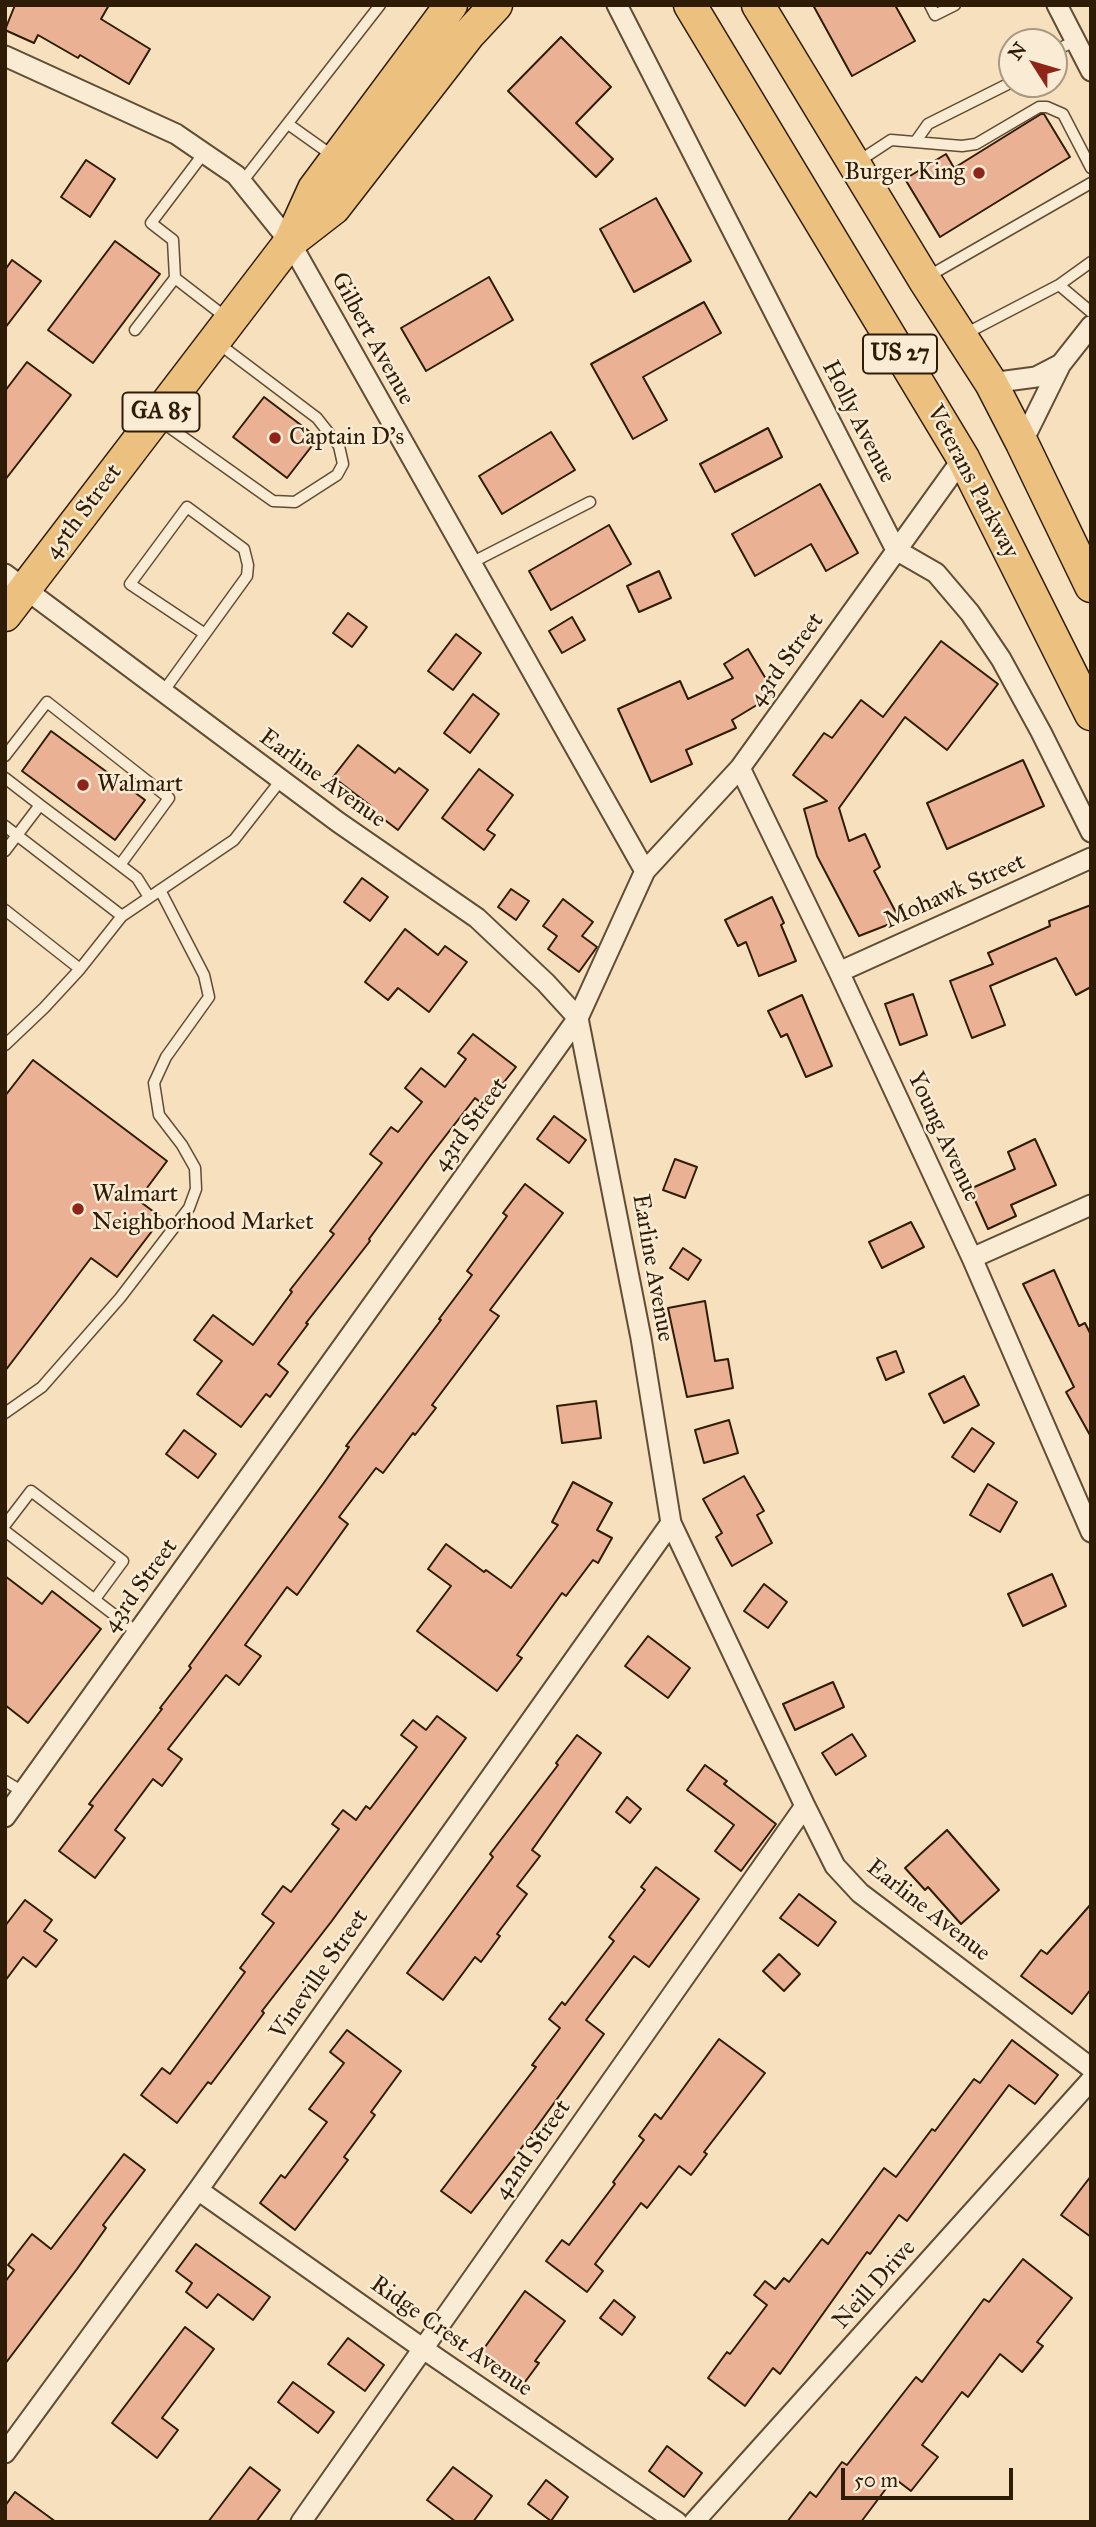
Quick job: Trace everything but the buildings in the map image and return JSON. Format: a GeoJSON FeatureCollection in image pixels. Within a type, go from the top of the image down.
{"type":"FeatureCollection","features":[{"type":"Feature","properties":{"kind":"main road","name":"45th Street"},"geometry":{"type":"LineString","coordinates":[[290,242],[334,208],[469,34],[496,5]]}},
{"type":"Feature","properties":{"kind":"main road"},"geometry":{"type":"LineString","coordinates":[[469,34],[517,5]]}},
{"type":"Feature","properties":{"kind":"main road","name":"Veterans Parkway"},"geometry":{"type":"LineString","coordinates":[[690,5],[963,457],[1091,714]]}},
{"type":"Feature","properties":{"kind":"main road","name":"US 27"},"geometry":{"type":"LineString","coordinates":[[758,5],[959,336],[991,383],[1023,443],[1091,586]]}},
{"type":"Feature","properties":{"kind":"main road","name":"45th Street"},"geometry":{"type":"LineString","coordinates":[[5,615],[16,582],[156,418],[290,242],[314,189],[444,11]]}},
{"type":"Feature","properties":{"kind":"street","name":"Holly Avenue"},"geometry":{"type":"LineString","coordinates":[[617,5],[896,550]]}},
{"type":"Feature","properties":{"kind":"street"},"geometry":{"type":"LineString","coordinates":[[1057,5],[1091,71]]}},
{"type":"Feature","properties":{"kind":"street","name":"Gilbert Avenue"},"geometry":{"type":"LineString","coordinates":[[5,56],[176,134],[236,175],[290,242],[645,870]]}},
{"type":"Feature","properties":{"kind":"street"},"geometry":{"type":"LineString","coordinates":[[1023,443],[1061,364],[1091,327]]}},
{"type":"Feature","properties":{"kind":"street"},"geometry":{"type":"LineString","coordinates":[[991,383],[1037,377],[1061,364]]}},
{"type":"Feature","properties":{"kind":"street","name":"43rd Street"},"geometry":{"type":"LineString","coordinates":[[5,1817],[578,1018],[645,870],[740,768],[963,457]]}},
{"type":"Feature","properties":{"kind":"street"},"geometry":{"type":"LineString","coordinates":[[896,550],[936,573],[970,613],[1001,659],[1091,832]]}},
{"type":"Feature","properties":{"kind":"street","name":"Earline Avenue"},"geometry":{"type":"LineString","coordinates":[[16,582],[338,822],[477,918],[546,983],[578,1018],[641,1338],[671,1523],[805,1806],[835,1866],[860,1893],[1091,2068]]}},
{"type":"Feature","properties":{"kind":"street","name":"Young Avenue"},"geometry":{"type":"LineString","coordinates":[[740,768],[839,972],[972,1258],[1090,1528]]}},
{"type":"Feature","properties":{"kind":"street","name":"Mohawk Street"},"geometry":{"type":"LineString","coordinates":[[839,972],[1091,858]]}},
{"type":"Feature","properties":{"kind":"street"},"geometry":{"type":"LineString","coordinates":[[972,1258],[1091,1205]]}},
{"type":"Feature","properties":{"kind":"street","name":"Vineville Street"},"geometry":{"type":"LineString","coordinates":[[5,2453],[198,2190],[671,1523]]}},
{"type":"Feature","properties":{"kind":"street","name":"42nd Street"},"geometry":{"type":"LineString","coordinates":[[301,2522],[805,1806]]}},
{"type":"Feature","properties":{"kind":"street","name":"Neill Drive"},"geometry":{"type":"LineString","coordinates":[[694,2522],[1091,2080]]}},
{"type":"Feature","properties":{"kind":"street","name":"Ridge Crest Avenue"},"geometry":{"type":"LineString","coordinates":[[198,2190],[422,2348],[677,2522]]}},
{"type":"Feature","properties":{"kind":"lane"},"geometry":{"type":"LineString","coordinates":[[242,182],[380,5]]}},
{"type":"Feature","properties":{"kind":"lane"},"geometry":{"type":"LineString","coordinates":[[930,5],[935,15],[955,5]]}},
{"type":"Feature","properties":{"kind":"lane"},"geometry":{"type":"LineString","coordinates":[[1068,44],[1075,41]]}},
{"type":"Feature","properties":{"kind":"lane"},"geometry":{"type":"LineString","coordinates":[[916,141],[928,124],[998,89]]}},
{"type":"Feature","properties":{"kind":"lane"},"geometry":{"type":"LineString","coordinates":[[853,164],[891,140],[962,146],[976,144],[1040,107],[1047,107],[1063,114],[1091,168]]}},
{"type":"Feature","properties":{"kind":"lane"},"geometry":{"type":"LineString","coordinates":[[288,124],[336,159]]}},
{"type":"Feature","properties":{"kind":"lane"},"geometry":{"type":"LineString","coordinates":[[156,418],[273,502],[295,502],[337,475],[342,464],[339,446],[317,418],[222,330],[175,278],[173,240],[151,223],[204,153]]}},
{"type":"Feature","properties":{"kind":"lane"},"geometry":{"type":"LineString","coordinates":[[924,279],[1091,183]]}},
{"type":"Feature","properties":{"kind":"lane"},"geometry":{"type":"LineString","coordinates":[[959,336],[1059,285],[1091,262]]}},
{"type":"Feature","properties":{"kind":"lane"},"geometry":{"type":"LineString","coordinates":[[135,330],[175,278]]}},
{"type":"Feature","properties":{"kind":"lane"},"geometry":{"type":"LineString","coordinates":[[1059,285],[1091,312]]}},
{"type":"Feature","properties":{"kind":"lane"},"geometry":{"type":"LineString","coordinates":[[471,563],[590,502]]}},
{"type":"Feature","properties":{"kind":"lane"},"geometry":{"type":"LineString","coordinates":[[163,692],[205,634],[247,576],[248,565],[244,549],[187,507],[130,584],[205,634]]}},
{"type":"Feature","properties":{"kind":"lane"},"geometry":{"type":"LineString","coordinates":[[5,756],[47,702],[169,798],[120,865]]}},
{"type":"Feature","properties":{"kind":"lane"},"geometry":{"type":"LineString","coordinates":[[5,778],[137,878],[149,897]]}},
{"type":"Feature","properties":{"kind":"lane"},"geometry":{"type":"LineString","coordinates":[[5,1045],[80,969],[122,916],[234,840],[281,780]]}},
{"type":"Feature","properties":{"kind":"lane"},"geometry":{"type":"LineString","coordinates":[[5,851],[40,805]]}},
{"type":"Feature","properties":{"kind":"lane"},"geometry":{"type":"LineString","coordinates":[[5,827],[122,916]]}},
{"type":"Feature","properties":{"kind":"lane"},"geometry":{"type":"LineString","coordinates":[[5,1413],[43,1387],[120,1298],[188,1208],[196,1189],[195,1168],[182,1145],[159,1115],[154,1083],[166,1057],[209,998],[204,975],[160,890]]}},
{"type":"Feature","properties":{"kind":"lane"},"geometry":{"type":"LineString","coordinates":[[5,911],[80,969]]}},
{"type":"Feature","properties":{"kind":"lane"},"geometry":{"type":"LineString","coordinates":[[5,1525],[31,1491],[123,1561],[95,1599]]}},
{"type":"Feature","properties":{"kind":"lane"},"geometry":{"type":"LineString","coordinates":[[5,1531],[138,1633]]}},
{"type":"Feature","properties":{"kind":"lane"},"geometry":{"type":"LineString","coordinates":[[5,1780],[23,1792]]}},
{"type":"Feature","properties":{"kind":"place","name":"Burger King"},"geometry":{"type":"Point","coordinates":[979,173]}},
{"type":"Feature","properties":{"kind":"place","name":"Captain D's"},"geometry":{"type":"Point","coordinates":[275,438]}},
{"type":"Feature","properties":{"kind":"place","name":"Walmart"},"geometry":{"type":"Point","coordinates":[83,785]}},
{"type":"Feature","properties":{"kind":"place","name":"Walmart Neighborhood Market"},"geometry":{"type":"Point","coordinates":[78,1209]}}]}
